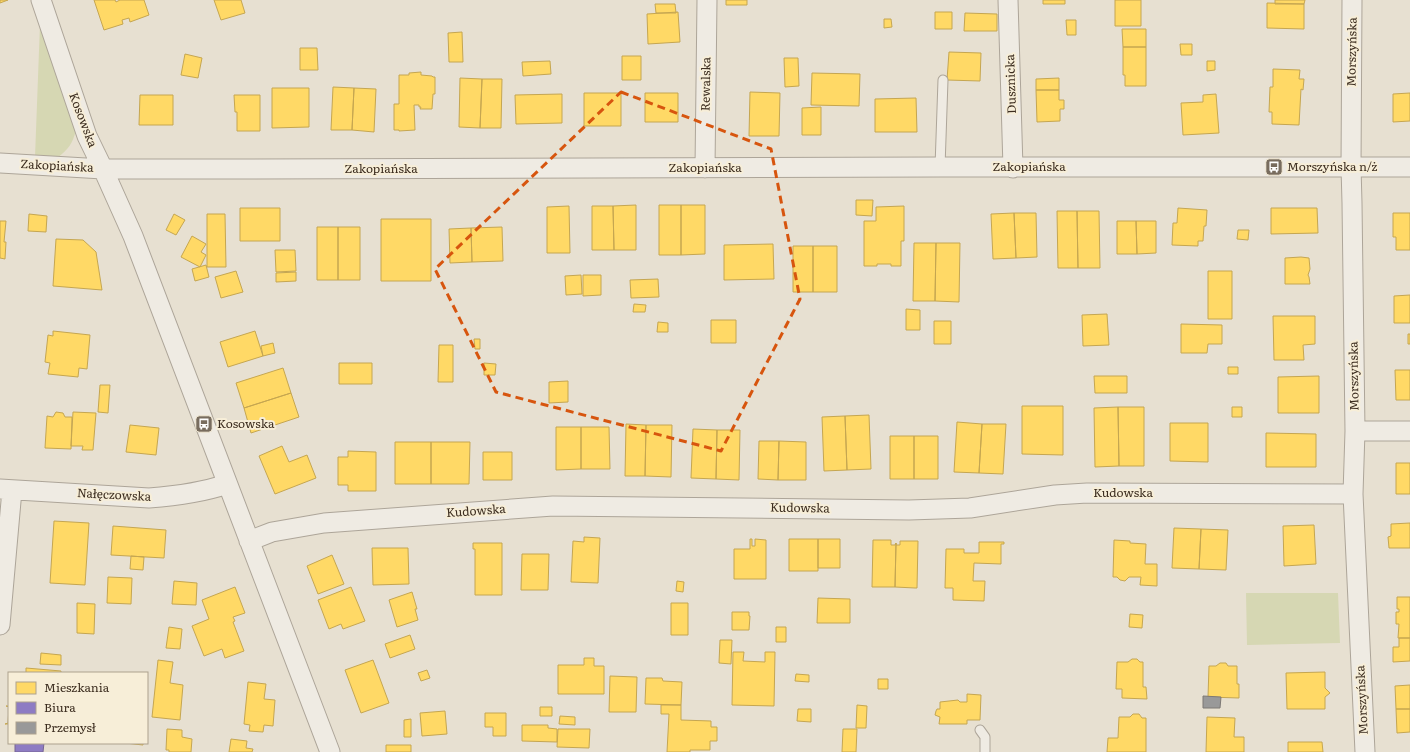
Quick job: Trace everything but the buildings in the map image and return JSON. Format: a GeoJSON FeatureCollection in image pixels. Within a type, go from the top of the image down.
{"type":"FeatureCollection","features":[{"type":"Feature","properties":{"kind":"street","name":"Kosowska"},"geometry":{"type":"LineString","coordinates":[[40,0],[87,136],[104,169],[136,244],[330,752]]}},
{"type":"Feature","properties":{"kind":"street","name":"Rewalska"},"geometry":{"type":"LineString","coordinates":[[705,168],[707,0]]}},
{"type":"Feature","properties":{"kind":"street","name":"Dusznicka"},"geometry":{"type":"LineString","coordinates":[[1008,0],[1013,168]]}},
{"type":"Feature","properties":{"kind":"street","name":"Morszyńska"},"geometry":{"type":"LineString","coordinates":[[1352,0],[1350,167],[1352,203],[1355,431],[1354,494],[1365,752]]}},
{"type":"Feature","properties":{"kind":"street","name":"Zakopiańska"},"geometry":{"type":"LineString","coordinates":[[0,163],[104,169],[1410,167]]}},
{"type":"Feature","properties":{"kind":"street"},"geometry":{"type":"LineString","coordinates":[[1355,431],[1410,431]]}},
{"type":"Feature","properties":{"kind":"street","name":"Nałęczowska"},"geometry":{"type":"LineString","coordinates":[[6,489],[149,498],[208,490],[227,484]]}},
{"type":"Feature","properties":{"kind":"street"},"geometry":{"type":"LineString","coordinates":[[0,625],[6,489]]}},
{"type":"Feature","properties":{"kind":"street","name":"Kudowska"},"geometry":{"type":"LineString","coordinates":[[249,540],[272,532],[324,523],[553,506],[909,510],[970,508],[1055,495],[1087,493],[1354,494]]}},
{"type":"Feature","properties":{"kind":"lane"},"geometry":{"type":"LineString","coordinates":[[940,167],[943,80]]}},
{"type":"Feature","properties":{"kind":"lane"},"geometry":{"type":"LineString","coordinates":[[980,730],[985,737],[985,752]]}},
{"type":"Feature","properties":{"kind":"highlighted area"},"geometry":{"type":"Polygon","coordinates":[[[621,92],[771,149],[800,299],[721,451],[496,392],[435,269],[621,92]]]}},
{"type":"Feature","properties":{"kind":"green space"},"geometry":{"type":"Polygon","coordinates":[[[40,24],[76,130],[70,146],[57,158],[35,157],[40,24]]]}},
{"type":"Feature","properties":{"kind":"green space"},"geometry":{"type":"Polygon","coordinates":[[[1246,593],[1338,593],[1340,643],[1247,645],[1246,593]]]}},
{"type":"Feature","properties":{"kind":"place","name":"Morszyńska n/ż"},"geometry":{"type":"Point","coordinates":[1274,167]}},
{"type":"Feature","properties":{"kind":"place","name":"Kosowska"},"geometry":{"type":"Point","coordinates":[204,424]}}]}
